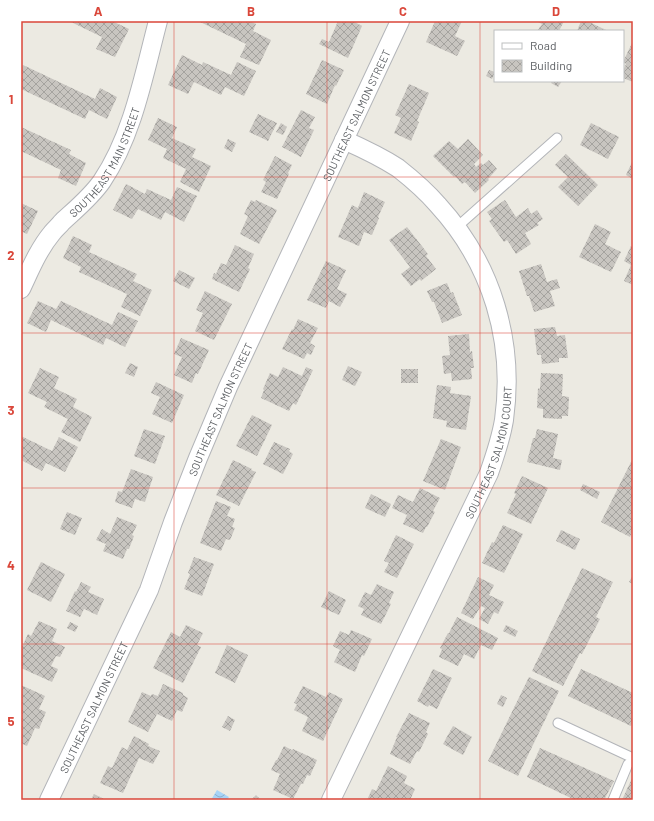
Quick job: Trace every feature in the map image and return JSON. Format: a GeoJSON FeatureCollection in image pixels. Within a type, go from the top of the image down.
{"type":"FeatureCollection","features":[{"type":"Feature","properties":{"kind":"street","name":"SOUTHEAST MAIN STREET"},"geometry":{"type":"LineString","coordinates":[[21,289],[39,251],[52,232],[90,196],[110,169],[127,131],[140,92],[158,21]]}},
{"type":"Feature","properties":{"kind":"street","name":"SOUTHEAST SALMON STREET"},"geometry":{"type":"LineString","coordinates":[[49,800],[149,590],[173,522],[228,387],[400,21]]}},
{"type":"Feature","properties":{"kind":"street","name":"SOUTHEAST SALMON COURT"},"geometry":{"type":"LineString","coordinates":[[331,800],[489,473],[504,421],[507,386],[505,350],[493,297],[487,280],[471,248],[450,218],[426,191],[398,168],[369,151],[344,140]]}},
{"type":"Feature","properties":{"kind":"lane"},"geometry":{"type":"LineString","coordinates":[[457,227],[557,138]]}},
{"type":"Feature","properties":{"kind":"lane"},"geometry":{"type":"LineString","coordinates":[[558,723],[633,758]]}},
{"type":"Feature","properties":{"kind":"lane"},"geometry":{"type":"LineString","coordinates":[[612,800],[628,764],[633,761]]}},
{"type":"Feature","properties":{"kind":"water"},"geometry":{"type":"Polygon","coordinates":[[[217,790],[229,797],[227,800],[211,800],[217,790]]]}},
{"type":"Feature","properties":{"kind":"building"},"geometry":{"type":"Polygon","coordinates":[[[69,21],[112,21],[129,29],[115,57],[96,49],[102,37],[69,21]]]}},
{"type":"Feature","properties":{"kind":"building"},"geometry":{"type":"Polygon","coordinates":[[[198,21],[249,21],[256,24],[253,31],[271,40],[259,65],[240,57],[246,44],[198,21]]]}},
{"type":"Feature","properties":{"kind":"building"},"geometry":{"type":"Polygon","coordinates":[[[338,21],[353,21],[362,26],[348,58],[319,44],[322,39],[329,42],[338,21]]]}},
{"type":"Feature","properties":{"kind":"building"},"geometry":{"type":"Polygon","coordinates":[[[435,21],[462,21],[455,36],[465,41],[457,56],[426,42],[435,21]]]}},
{"type":"Feature","properties":{"kind":"building"},"geometry":{"type":"Polygon","coordinates":[[[536,21],[564,21],[560,30],[538,30],[542,24],[536,21]]]}},
{"type":"Feature","properties":{"kind":"building"},"geometry":{"type":"Polygon","coordinates":[[[581,21],[587,21],[606,30],[577,30],[581,21]]]}},
{"type":"Feature","properties":{"kind":"building"},"geometry":{"type":"Polygon","coordinates":[[[633,43],[633,82],[624,78],[624,69],[626,64],[624,63],[633,43]]]}},
{"type":"Feature","properties":{"kind":"building"},"geometry":{"type":"Polygon","coordinates":[[[182,55],[202,65],[203,62],[231,75],[237,62],[256,71],[244,96],[225,87],[221,95],[194,82],[188,94],[168,85],[182,55]]]}},
{"type":"Feature","properties":{"kind":"building"},"geometry":{"type":"Polygon","coordinates":[[[322,60],[344,70],[336,86],[335,85],[327,104],[306,94],[322,60]]]}},
{"type":"Feature","properties":{"kind":"building"},"geometry":{"type":"Polygon","coordinates":[[[23,65],[95,99],[100,88],[117,97],[107,119],[89,110],[85,119],[21,89],[21,69],[23,65]]]}},
{"type":"Feature","properties":{"kind":"building"},"geometry":{"type":"Polygon","coordinates":[[[489,70],[494,72],[492,79],[486,76],[489,70]]]}},
{"type":"Feature","properties":{"kind":"building"},"geometry":{"type":"Polygon","coordinates":[[[552,82],[561,82],[558,87],[552,82]]]}},
{"type":"Feature","properties":{"kind":"building"},"geometry":{"type":"Polygon","coordinates":[[[409,84],[429,93],[417,121],[419,122],[411,141],[394,133],[401,118],[395,115],[409,84]]]}},
{"type":"Feature","properties":{"kind":"building"},"geometry":{"type":"Polygon","coordinates":[[[301,110],[315,117],[309,128],[314,130],[301,157],[282,147],[301,110]]]}},
{"type":"Feature","properties":{"kind":"building"},"geometry":{"type":"Polygon","coordinates":[[[258,114],[277,123],[268,141],[249,132],[258,114]]]}},
{"type":"Feature","properties":{"kind":"building"},"geometry":{"type":"Polygon","coordinates":[[[158,118],[177,127],[172,138],[196,149],[192,157],[211,166],[199,192],[180,182],[186,169],[163,158],[167,149],[148,140],[158,118]]]}},
{"type":"Feature","properties":{"kind":"building"},"geometry":{"type":"Polygon","coordinates":[[[281,123],[287,127],[283,135],[276,132],[281,123]]]}},
{"type":"Feature","properties":{"kind":"building"},"geometry":{"type":"Polygon","coordinates":[[[591,123],[619,137],[608,159],[580,145],[591,123]]]}},
{"type":"Feature","properties":{"kind":"building"},"geometry":{"type":"Polygon","coordinates":[[[21,127],[71,150],[69,154],[86,163],[76,186],[58,178],[61,170],[21,151],[21,127]]]}},
{"type":"Feature","properties":{"kind":"building"},"geometry":{"type":"Polygon","coordinates":[[[228,139],[236,143],[232,152],[224,148],[228,139]]]}},
{"type":"Feature","properties":{"kind":"building"},"geometry":{"type":"Polygon","coordinates":[[[468,139],[483,155],[474,164],[476,167],[481,163],[483,165],[489,160],[497,169],[488,179],[489,180],[475,193],[465,182],[462,184],[455,176],[454,177],[433,156],[449,141],[458,149],[468,139]]]}},
{"type":"Feature","properties":{"kind":"building"},"geometry":{"type":"Polygon","coordinates":[[[566,154],[598,185],[578,206],[558,187],[568,177],[555,165],[566,154]]]}},
{"type":"Feature","properties":{"kind":"building"},"geometry":{"type":"Polygon","coordinates":[[[275,156],[292,165],[277,199],[261,192],[266,182],[263,180],[275,156]]]}},
{"type":"Feature","properties":{"kind":"building"},"geometry":{"type":"Polygon","coordinates":[[[633,160],[633,179],[626,175],[633,160]]]}},
{"type":"Feature","properties":{"kind":"building"},"geometry":{"type":"Polygon","coordinates":[[[126,184],[145,194],[147,189],[171,200],[177,187],[197,196],[184,222],[165,212],[161,220],[138,209],[132,219],[113,210],[126,184]]]}},
{"type":"Feature","properties":{"kind":"building"},"geometry":{"type":"Polygon","coordinates":[[[364,192],[385,202],[372,235],[364,232],[359,246],[338,237],[352,205],[358,208],[364,192]]]}},
{"type":"Feature","properties":{"kind":"building"},"geometry":{"type":"Polygon","coordinates":[[[251,200],[255,202],[256,200],[277,210],[259,244],[240,234],[248,216],[244,214],[251,200]]]}},
{"type":"Feature","properties":{"kind":"building"},"geometry":{"type":"Polygon","coordinates":[[[505,200],[516,217],[528,208],[531,214],[537,210],[543,219],[537,223],[539,225],[525,233],[531,244],[516,254],[507,240],[504,242],[489,221],[492,219],[487,212],[505,200]]]}},
{"type":"Feature","properties":{"kind":"building"},"geometry":{"type":"Polygon","coordinates":[[[21,203],[38,211],[27,234],[21,231],[21,203]]]}},
{"type":"Feature","properties":{"kind":"building"},"geometry":{"type":"Polygon","coordinates":[[[595,224],[611,232],[605,244],[621,252],[611,272],[579,257],[595,224]]]}},
{"type":"Feature","properties":{"kind":"building"},"geometry":{"type":"Polygon","coordinates":[[[407,227],[428,254],[426,256],[436,269],[421,281],[420,279],[411,286],[401,274],[410,267],[389,240],[407,227]]]}},
{"type":"Feature","properties":{"kind":"building"},"geometry":{"type":"Polygon","coordinates":[[[73,236],[92,245],[89,252],[137,274],[133,281],[152,290],[140,316],[121,307],[127,294],[79,272],[81,267],[63,258],[73,236]]]}},
{"type":"Feature","properties":{"kind":"building"},"geometry":{"type":"Polygon","coordinates":[[[235,245],[254,254],[248,268],[250,269],[239,292],[212,279],[221,263],[226,265],[235,245]]]}},
{"type":"Feature","properties":{"kind":"building"},"geometry":{"type":"Polygon","coordinates":[[[631,246],[633,247],[633,285],[624,281],[631,265],[624,261],[631,246]]]}},
{"type":"Feature","properties":{"kind":"building"},"geometry":{"type":"Polygon","coordinates":[[[326,261],[346,270],[337,289],[347,294],[340,307],[329,301],[326,308],[307,300],[326,261]]]}},
{"type":"Feature","properties":{"kind":"building"},"geometry":{"type":"Polygon","coordinates":[[[541,264],[547,282],[557,279],[560,288],[550,291],[555,306],[534,312],[519,271],[541,264]]]}},
{"type":"Feature","properties":{"kind":"building"},"geometry":{"type":"Polygon","coordinates":[[[179,270],[195,278],[189,289],[173,281],[179,270]]]}},
{"type":"Feature","properties":{"kind":"building"},"geometry":{"type":"Polygon","coordinates":[[[447,283],[451,293],[453,292],[462,315],[442,323],[434,302],[432,302],[427,291],[447,283]]]}},
{"type":"Feature","properties":{"kind":"building"},"geometry":{"type":"Polygon","coordinates":[[[205,291],[232,304],[214,340],[195,331],[203,313],[196,310],[205,291]]]}},
{"type":"Feature","properties":{"kind":"building"},"geometry":{"type":"Polygon","coordinates":[[[38,301],[56,309],[61,301],[112,325],[118,312],[138,321],[125,347],[106,338],[103,345],[51,320],[46,332],[27,323],[38,301]]]}},
{"type":"Feature","properties":{"kind":"building"},"geometry":{"type":"Polygon","coordinates":[[[298,319],[318,328],[310,343],[315,346],[311,355],[307,353],[304,359],[282,349],[298,319]]]}},
{"type":"Feature","properties":{"kind":"building"},"geometry":{"type":"Polygon","coordinates":[[[555,327],[557,336],[565,335],[568,358],[559,358],[559,362],[542,364],[541,355],[537,355],[534,329],[555,327]]]}},
{"type":"Feature","properties":{"kind":"building"},"geometry":{"type":"Polygon","coordinates":[[[469,334],[470,352],[472,351],[474,368],[471,368],[472,379],[452,381],[451,373],[444,374],[442,356],[450,355],[448,336],[469,334]]]}},
{"type":"Feature","properties":{"kind":"building"},"geometry":{"type":"Polygon","coordinates":[[[181,338],[209,350],[198,374],[196,373],[192,383],[174,375],[182,357],[174,354],[181,338]]]}},
{"type":"Feature","properties":{"kind":"building"},"geometry":{"type":"Polygon","coordinates":[[[130,363],[138,367],[134,377],[125,373],[130,363]]]}},
{"type":"Feature","properties":{"kind":"building"},"geometry":{"type":"Polygon","coordinates":[[[348,366],[362,372],[355,386],[342,380],[348,366]]]}},
{"type":"Feature","properties":{"kind":"building"},"geometry":{"type":"Polygon","coordinates":[[[283,367],[302,376],[306,367],[313,370],[296,405],[293,403],[289,411],[261,398],[270,373],[278,377],[283,367]]]}},
{"type":"Feature","properties":{"kind":"building"},"geometry":{"type":"Polygon","coordinates":[[[40,368],[59,377],[54,388],[77,399],[73,407],[92,417],[80,442],[61,432],[68,419],[44,407],[47,402],[28,393],[40,368]]]}},
{"type":"Feature","properties":{"kind":"building"},"geometry":{"type":"Polygon","coordinates":[[[401,369],[418,369],[418,383],[401,383],[401,369]]]}},
{"type":"Feature","properties":{"kind":"building"},"geometry":{"type":"Polygon","coordinates":[[[541,373],[563,374],[562,396],[569,397],[568,416],[562,416],[562,419],[543,418],[543,409],[537,408],[538,388],[540,389],[541,373]]]}},
{"type":"Feature","properties":{"kind":"building"},"geometry":{"type":"Polygon","coordinates":[[[156,382],[184,395],[172,423],[152,414],[160,397],[151,393],[156,382]]]}},
{"type":"Feature","properties":{"kind":"building"},"geometry":{"type":"Polygon","coordinates":[[[437,385],[451,387],[450,393],[471,396],[466,430],[446,427],[447,421],[433,418],[437,385]]]}},
{"type":"Feature","properties":{"kind":"building"},"geometry":{"type":"Polygon","coordinates":[[[252,415],[272,425],[257,456],[236,446],[252,415]]]}},
{"type":"Feature","properties":{"kind":"building"},"geometry":{"type":"Polygon","coordinates":[[[144,429],[165,436],[155,464],[134,456],[144,429]]]}},
{"type":"Feature","properties":{"kind":"building"},"geometry":{"type":"Polygon","coordinates":[[[537,429],[558,434],[553,458],[562,460],[560,470],[527,462],[533,438],[535,438],[537,429]]]}},
{"type":"Feature","properties":{"kind":"building"},"geometry":{"type":"Polygon","coordinates":[[[21,436],[52,451],[59,437],[78,447],[65,472],[46,463],[42,471],[21,460],[21,436]]]}},
{"type":"Feature","properties":{"kind":"building"},"geometry":{"type":"Polygon","coordinates":[[[441,439],[461,447],[445,490],[423,481],[441,439]]]}},
{"type":"Feature","properties":{"kind":"building"},"geometry":{"type":"Polygon","coordinates":[[[274,442],[290,449],[289,451],[293,454],[283,474],[263,464],[274,442]]]}},
{"type":"Feature","properties":{"kind":"building"},"geometry":{"type":"Polygon","coordinates":[[[633,458],[633,530],[630,537],[601,522],[633,458]]]}},
{"type":"Feature","properties":{"kind":"building"},"geometry":{"type":"Polygon","coordinates":[[[233,460],[256,472],[239,506],[216,495],[233,460]]]}},
{"type":"Feature","properties":{"kind":"building"},"geometry":{"type":"Polygon","coordinates":[[[131,469],[153,477],[145,502],[135,499],[132,508],[115,502],[118,491],[122,492],[131,469]]]}},
{"type":"Feature","properties":{"kind":"building"},"geometry":{"type":"Polygon","coordinates":[[[522,476],[548,488],[531,524],[507,513],[516,494],[514,493],[522,476]]]}},
{"type":"Feature","properties":{"kind":"building"},"geometry":{"type":"Polygon","coordinates":[[[583,484],[600,492],[597,499],[580,490],[583,484]]]}},
{"type":"Feature","properties":{"kind":"building"},"geometry":{"type":"Polygon","coordinates":[[[420,488],[440,498],[433,511],[435,512],[423,533],[403,524],[407,515],[392,508],[398,495],[413,502],[420,488]]]}},
{"type":"Feature","properties":{"kind":"building"},"geometry":{"type":"Polygon","coordinates":[[[371,494],[391,504],[385,517],[365,508],[371,494]]]}},
{"type":"Feature","properties":{"kind":"building"},"geometry":{"type":"Polygon","coordinates":[[[216,501],[231,507],[227,516],[235,519],[232,527],[235,528],[230,540],[226,539],[221,551],[200,543],[216,501]]]}},
{"type":"Feature","properties":{"kind":"building"},"geometry":{"type":"Polygon","coordinates":[[[67,512],[82,518],[75,535],[60,529],[67,512]]]}},
{"type":"Feature","properties":{"kind":"building"},"geometry":{"type":"Polygon","coordinates":[[[117,517],[137,525],[132,535],[134,536],[129,549],[127,549],[123,559],[103,551],[106,544],[96,540],[102,529],[110,534],[117,517]]]}},
{"type":"Feature","properties":{"kind":"building"},"geometry":{"type":"Polygon","coordinates":[[[503,525],[523,534],[504,573],[482,563],[492,542],[494,543],[503,525]]]}},
{"type":"Feature","properties":{"kind":"building"},"geometry":{"type":"Polygon","coordinates":[[[561,530],[580,539],[575,550],[556,541],[561,530]]]}},
{"type":"Feature","properties":{"kind":"building"},"geometry":{"type":"Polygon","coordinates":[[[396,535],[414,544],[397,578],[384,572],[389,563],[384,561],[396,535]]]}},
{"type":"Feature","properties":{"kind":"building"},"geometry":{"type":"Polygon","coordinates":[[[194,557],[214,564],[202,596],[184,589],[190,574],[188,573],[194,557]]]}},
{"type":"Feature","properties":{"kind":"building"},"geometry":{"type":"Polygon","coordinates":[[[41,562],[65,574],[51,602],[27,590],[41,562]]]}},
{"type":"Feature","properties":{"kind":"building"},"geometry":{"type":"Polygon","coordinates":[[[582,568],[613,582],[596,617],[600,619],[563,686],[532,671],[582,568]]]}},
{"type":"Feature","properties":{"kind":"building"},"geometry":{"type":"Polygon","coordinates":[[[633,575],[633,584],[629,582],[633,575]]]}},
{"type":"Feature","properties":{"kind":"building"},"geometry":{"type":"Polygon","coordinates":[[[478,577],[494,585],[489,595],[504,602],[498,614],[494,612],[488,624],[479,619],[485,608],[481,606],[473,619],[461,613],[478,577]]]}},
{"type":"Feature","properties":{"kind":"building"},"geometry":{"type":"Polygon","coordinates":[[[81,582],[91,587],[88,592],[104,599],[97,615],[84,609],[80,617],[66,611],[81,582]]]}},
{"type":"Feature","properties":{"kind":"building"},"geometry":{"type":"Polygon","coordinates":[[[377,584],[394,592],[389,603],[391,604],[381,624],[361,615],[364,609],[358,606],[365,592],[371,595],[377,584]]]}},
{"type":"Feature","properties":{"kind":"building"},"geometry":{"type":"Polygon","coordinates":[[[329,591],[346,600],[339,615],[321,607],[329,591]]]}},
{"type":"Feature","properties":{"kind":"building"},"geometry":{"type":"Polygon","coordinates":[[[457,617],[498,638],[492,650],[481,645],[474,659],[464,654],[458,666],[439,657],[442,649],[440,648],[457,617]]]}},
{"type":"Feature","properties":{"kind":"building"},"geometry":{"type":"Polygon","coordinates":[[[39,621],[57,629],[52,641],[65,647],[60,657],[56,656],[51,666],[58,669],[52,682],[21,668],[21,649],[28,634],[31,636],[39,621]]]}},
{"type":"Feature","properties":{"kind":"building"},"geometry":{"type":"Polygon","coordinates":[[[70,622],[78,626],[75,632],[67,628],[70,622]]]}},
{"type":"Feature","properties":{"kind":"building"},"geometry":{"type":"Polygon","coordinates":[[[186,625],[203,633],[197,645],[201,647],[183,683],[153,668],[171,632],[180,637],[186,625]]]}},
{"type":"Feature","properties":{"kind":"building"},"geometry":{"type":"Polygon","coordinates":[[[506,625],[518,631],[515,637],[503,631],[506,625]]]}},
{"type":"Feature","properties":{"kind":"building"},"geometry":{"type":"Polygon","coordinates":[[[351,630],[372,639],[364,656],[362,655],[355,672],[334,662],[340,650],[333,646],[340,631],[349,635],[351,630]]]}},
{"type":"Feature","properties":{"kind":"building"},"geometry":{"type":"Polygon","coordinates":[[[227,645],[248,655],[235,683],[215,673],[227,645]]]}},
{"type":"Feature","properties":{"kind":"building"},"geometry":{"type":"Polygon","coordinates":[[[433,669],[452,678],[437,709],[429,705],[428,707],[417,701],[433,669]]]}},
{"type":"Feature","properties":{"kind":"building"},"geometry":{"type":"Polygon","coordinates":[[[581,669],[633,693],[633,725],[632,724],[631,726],[568,696],[581,669]]]}},
{"type":"Feature","properties":{"kind":"building"},"geometry":{"type":"Polygon","coordinates":[[[529,677],[559,691],[518,776],[488,761],[529,677]]]}},
{"type":"Feature","properties":{"kind":"building"},"geometry":{"type":"Polygon","coordinates":[[[163,684],[183,693],[183,695],[188,698],[182,712],[177,710],[172,721],[157,714],[148,732],[128,722],[142,692],[151,696],[152,694],[158,696],[163,684]]]}},
{"type":"Feature","properties":{"kind":"building"},"geometry":{"type":"Polygon","coordinates":[[[21,685],[45,696],[39,709],[46,712],[39,729],[35,728],[27,746],[21,743],[21,709],[23,704],[21,704],[21,685]]]}},
{"type":"Feature","properties":{"kind":"building"},"geometry":{"type":"Polygon","coordinates":[[[303,686],[326,697],[329,692],[343,699],[323,741],[302,731],[308,717],[294,710],[297,704],[294,703],[303,686]]]}},
{"type":"Feature","properties":{"kind":"building"},"geometry":{"type":"Polygon","coordinates":[[[501,695],[507,698],[503,707],[497,704],[501,695]]]}},
{"type":"Feature","properties":{"kind":"building"},"geometry":{"type":"Polygon","coordinates":[[[409,713],[430,723],[426,732],[428,734],[419,752],[417,751],[410,764],[390,754],[396,737],[409,713]]]}},
{"type":"Feature","properties":{"kind":"building"},"geometry":{"type":"Polygon","coordinates":[[[228,716],[235,720],[230,731],[222,727],[228,716]]]}},
{"type":"Feature","properties":{"kind":"building"},"geometry":{"type":"Polygon","coordinates":[[[453,726],[472,737],[463,755],[443,744],[453,726]]]}},
{"type":"Feature","properties":{"kind":"building"},"geometry":{"type":"Polygon","coordinates":[[[134,736],[149,744],[148,746],[160,751],[153,764],[139,758],[123,793],[100,783],[108,766],[112,768],[122,747],[127,750],[134,736]]]}},
{"type":"Feature","properties":{"kind":"building"},"geometry":{"type":"Polygon","coordinates":[[[284,746],[317,760],[310,776],[307,775],[293,799],[273,790],[280,774],[271,770],[284,746]]]}},
{"type":"Feature","properties":{"kind":"building"},"geometry":{"type":"Polygon","coordinates":[[[540,748],[614,781],[604,800],[575,800],[527,777],[540,748]]]}},
{"type":"Feature","properties":{"kind":"building"},"geometry":{"type":"Polygon","coordinates":[[[388,766],[407,776],[404,783],[415,789],[410,800],[367,800],[372,789],[376,791],[388,766]]]}},
{"type":"Feature","properties":{"kind":"building"},"geometry":{"type":"Polygon","coordinates":[[[633,776],[633,800],[622,800],[633,776]]]}},
{"type":"Feature","properties":{"kind":"building"},"geometry":{"type":"Polygon","coordinates":[[[94,794],[106,800],[91,800],[94,794]]]}},
{"type":"Feature","properties":{"kind":"building"},"geometry":{"type":"Polygon","coordinates":[[[256,795],[261,800],[251,800],[256,795]]]}}]}
